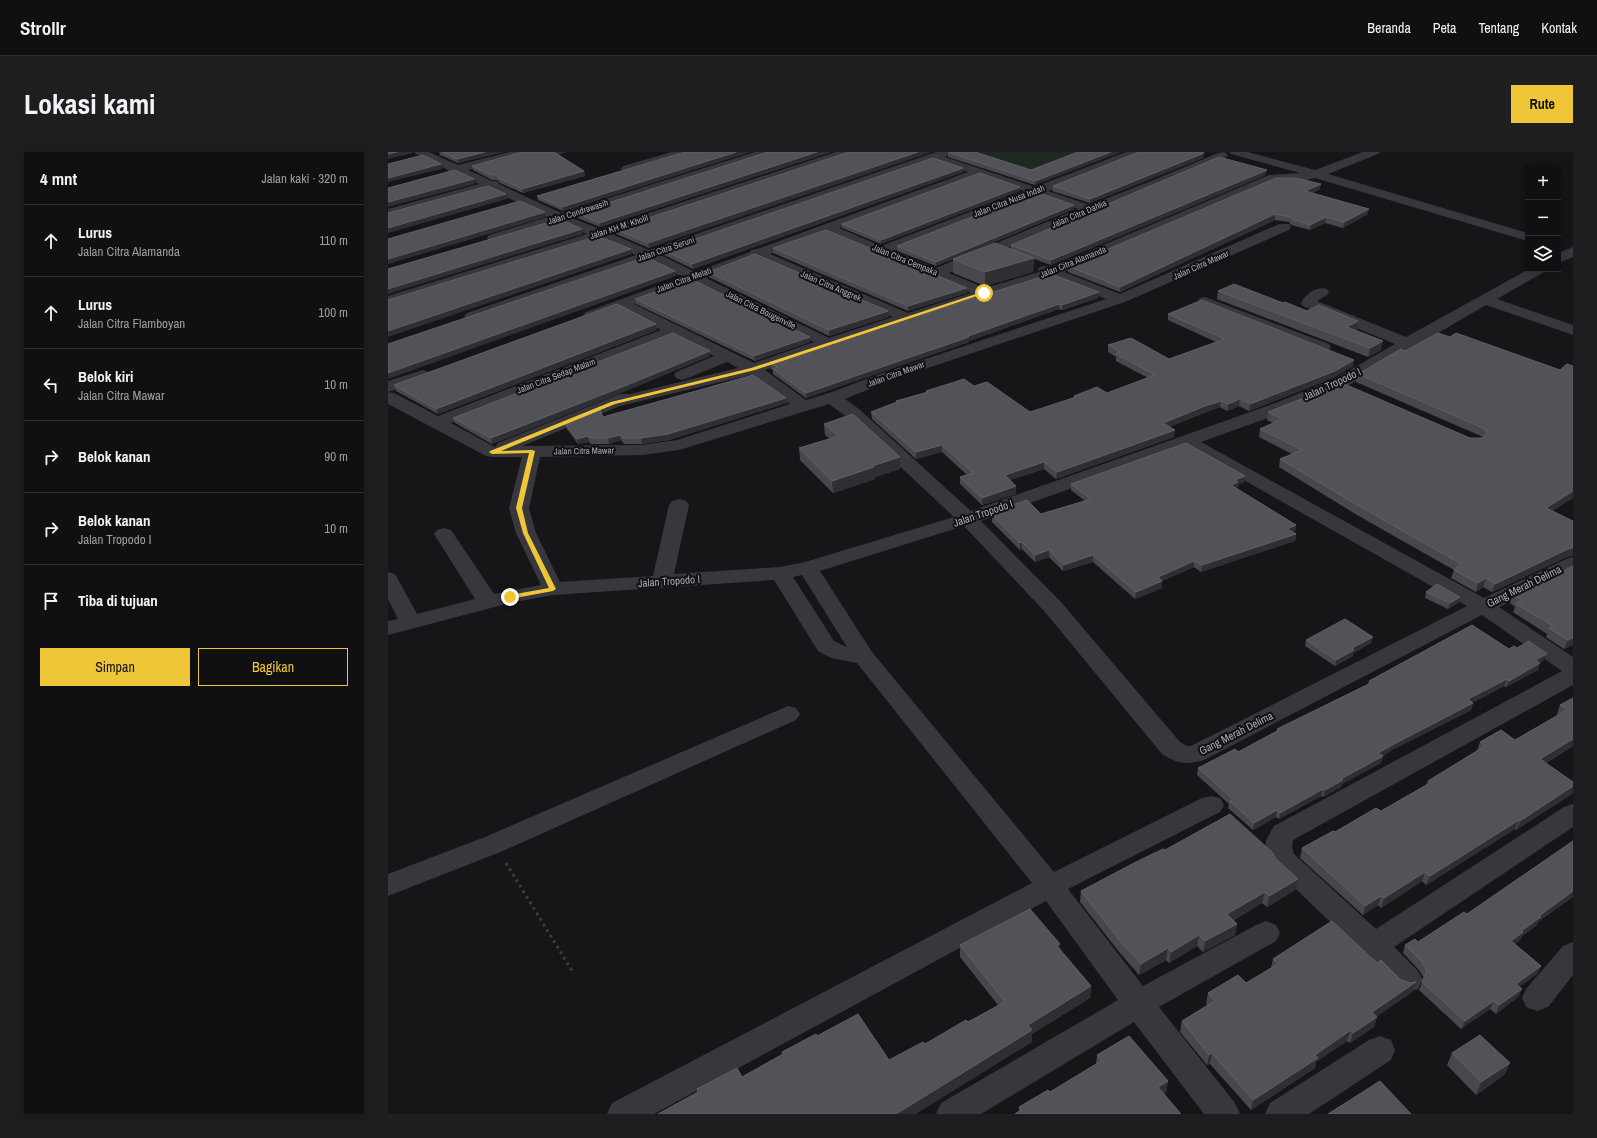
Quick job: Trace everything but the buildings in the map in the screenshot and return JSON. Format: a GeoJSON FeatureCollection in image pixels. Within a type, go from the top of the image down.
{"type":"FeatureCollection","features":[{"type":"Feature","properties":{"kind":"street"},"geometry":{"type":"LineString","coordinates":[[437,175],[522,152]]}},
{"type":"Feature","properties":{"kind":"street","name":"Jalan Cendrawasih"},"geometry":{"type":"LineString","coordinates":[[479,243],[767,152]]}},
{"type":"Feature","properties":{"kind":"street","name":"Jalan KH M. Kholil"},"geometry":{"type":"LineString","coordinates":[[388,301],[600,234],[848,152]]}},
{"type":"Feature","properties":{"kind":"street","name":"Jalan Citra Nusa Indah"},"geometry":{"type":"LineString","coordinates":[[882,250],[1137,152]]}},
{"type":"Feature","properties":{"kind":"street"},"geometry":{"type":"LineString","coordinates":[[1235,152],[1276,171],[1289,179],[1319,175],[1374,152]]}},
{"type":"Feature","properties":{"kind":"street","name":"Jalan Citra Bougenville"},"geometry":{"type":"LineString","coordinates":[[424,154],[562,218],[694,276],[828,343]]}},
{"type":"Feature","properties":{"kind":"street"},"geometry":{"type":"LineString","coordinates":[[1216,154],[1276,171]]}},
{"type":"Feature","properties":{"kind":"street","name":"Jalan Citra Dahlia"},"geometry":{"type":"LineString","coordinates":[[937,273],[1090,209],[1155,184],[1216,154]]}},
{"type":"Feature","properties":{"kind":"street","name":"Jalan Citra Seruni"},"geometry":{"type":"LineString","coordinates":[[463,319],[939,155],[980,172]]}},
{"type":"Feature","properties":{"kind":"street"},"geometry":{"type":"LineString","coordinates":[[613,173],[687,156],[752,184]]}},
{"type":"Feature","properties":{"kind":"street","name":"Jalan Citra Alamanda"},"geometry":{"type":"LineString","coordinates":[[613,403],[753,369],[828,343],[1052,272],[1276,171]]}},
{"type":"Feature","properties":{"kind":"street"},"geometry":{"type":"LineString","coordinates":[[980,172],[1090,209]]}},
{"type":"Feature","properties":{"kind":"street","name":"Jalan Citra Melati"},"geometry":{"type":"LineString","coordinates":[[576,320],[980,172]]}},
{"type":"Feature","properties":{"kind":"street"},"geometry":{"type":"LineString","coordinates":[[1319,175],[1525,236]]}},
{"type":"Feature","properties":{"kind":"street"},"geometry":{"type":"LineString","coordinates":[[388,213],[490,185]]}},
{"type":"Feature","properties":{"kind":"street"},"geometry":{"type":"LineString","coordinates":[[505,205],[540,195]]}},
{"type":"Feature","properties":{"kind":"street","name":"Jalan Citra Mawar"},"geometry":{"type":"LineString","coordinates":[[492,452],[642,450],[679,444],[832,398],[893,375],[1120,299],[1284,227]]}},
{"type":"Feature","properties":{"kind":"street","name":"Jalan Citra Cempaka"},"geometry":{"type":"LineString","coordinates":[[826,228],[984,293]]}},
{"type":"Feature","properties":{"kind":"street"},"geometry":{"type":"LineString","coordinates":[[1561,247],[1573,251]]}},
{"type":"Feature","properties":{"kind":"street"},"geometry":{"type":"LineString","coordinates":[[995,250],[1009,256]]}},
{"type":"Feature","properties":{"kind":"street"},"geometry":{"type":"LineString","coordinates":[[1561,257],[1573,251]]}},
{"type":"Feature","properties":{"kind":"street","name":"Jalan Citra Anggrek"},"geometry":{"type":"LineString","coordinates":[[756,253],[907,318]]}},
{"type":"Feature","properties":{"kind":"street"},"geometry":{"type":"LineString","coordinates":[[1030,264],[1120,299]]}},
{"type":"Feature","properties":{"kind":"street","name":"Jalan Tropodo I"},"geometry":{"type":"LineString","coordinates":[[388,628],[410,621],[488,602],[553,589],[780,574],[808,568],[960,521],[1284,406],[1340,383],[1407,343],[1534,272]]}},
{"type":"Feature","properties":{"kind":"street"},"geometry":{"type":"LineString","coordinates":[[1322,292],[1311,298],[1308,303],[1407,343]]}},
{"type":"Feature","properties":{"kind":"street"},"geometry":{"type":"LineString","coordinates":[[1484,299],[1573,330]]}},
{"type":"Feature","properties":{"kind":"street"},"geometry":{"type":"LineString","coordinates":[[1205,301],[1370,366]]}},
{"type":"Feature","properties":{"kind":"street"},"geometry":{"type":"LineString","coordinates":[[621,304],[753,369],[804,406]]}},
{"type":"Feature","properties":{"kind":"street","name":"Jalan Citra Sedap Malam"},"geometry":{"type":"LineString","coordinates":[[436,423],[675,330]]}},
{"type":"Feature","properties":{"kind":"street"},"geometry":{"type":"LineString","coordinates":[[388,397],[492,452],[728,356]]}},
{"type":"Feature","properties":{"kind":"street"},"geometry":{"type":"LineString","coordinates":[[388,387],[436,370]]}},
{"type":"Feature","properties":{"kind":"street"},"geometry":{"type":"LineString","coordinates":[[1340,383],[1361,392]]}},
{"type":"Feature","properties":{"kind":"street"},"geometry":{"type":"LineString","coordinates":[[832,398],[853,413],[960,521]]}},
{"type":"Feature","properties":{"kind":"street"},"geometry":{"type":"LineString","coordinates":[[1187,441],[1483,606],[1573,668]]}},
{"type":"Feature","properties":{"kind":"street"},"geometry":{"type":"LineString","coordinates":[[532,451],[519,508],[526,533],[553,589]]}},
{"type":"Feature","properties":{"kind":"street"},"geometry":{"type":"LineString","coordinates":[[930,500],[960,521]]}},
{"type":"Feature","properties":{"kind":"street"},"geometry":{"type":"LineString","coordinates":[[662,582],[680,505]]}},
{"type":"Feature","properties":{"kind":"street","name":"Gang Merah Delima"},"geometry":{"type":"LineString","coordinates":[[960,521],[1053,607],[1171,748],[1183,755],[1194,754],[1483,606],[1573,563]]}},
{"type":"Feature","properties":{"kind":"street"},"geometry":{"type":"LineString","coordinates":[[444,534],[488,602]]}},
{"type":"Feature","properties":{"kind":"street"},"geometry":{"type":"LineString","coordinates":[[808,568],[864,658],[1050,886],[1138,1004],[1224,1114]]}},
{"type":"Feature","properties":{"kind":"street"},"geometry":{"type":"LineString","coordinates":[[780,574],[826,646],[832,652],[864,658]]}},
{"type":"Feature","properties":{"kind":"street"},"geometry":{"type":"LineString","coordinates":[[388,578],[410,621]]}},
{"type":"Feature","properties":{"kind":"street"},"geometry":{"type":"LineString","coordinates":[[1408,980],[1375,945],[1320,896],[1284,861],[1277,847],[1283,833],[1573,675]]}},
{"type":"Feature","properties":{"kind":"street"},"geometry":{"type":"LineString","coordinates":[[388,886],[494,844],[788,714]]}},
{"type":"Feature","properties":{"kind":"street"},"geometry":{"type":"LineString","coordinates":[[623,1114],[1050,886],[1211,805]]}},
{"type":"Feature","properties":{"kind":"street"},"geometry":{"type":"LineString","coordinates":[[1375,945],[1573,814]]}},
{"type":"Feature","properties":{"kind":"street"},"geometry":{"type":"LineString","coordinates":[[952,1114],[1138,1004],[1266,933]]}},
{"type":"Feature","properties":{"kind":"street"},"geometry":{"type":"LineString","coordinates":[[1537,998],[1573,954]]}},
{"type":"Feature","properties":{"kind":"street"},"geometry":{"type":"LineString","coordinates":[[1281,1114],[1380,1050]]}},
{"type":"Feature","properties":{"kind":"path"},"geometry":{"type":"LineString","coordinates":[[494,844],[574,974]]}},
{"type":"Feature","properties":{"kind":"shaded area"},"geometry":{"type":"Polygon","coordinates":[[[977,152],[1089,152],[1031,173],[977,152]]]}},
{"type":"Feature","properties":{"kind":"route"},"geometry":{"type":"LineString","coordinates":[[510,597],[553,589],[526,533],[519,508],[532,451],[492,452],[613,403],[753,369],[828,343],[984,293]]}}]}
